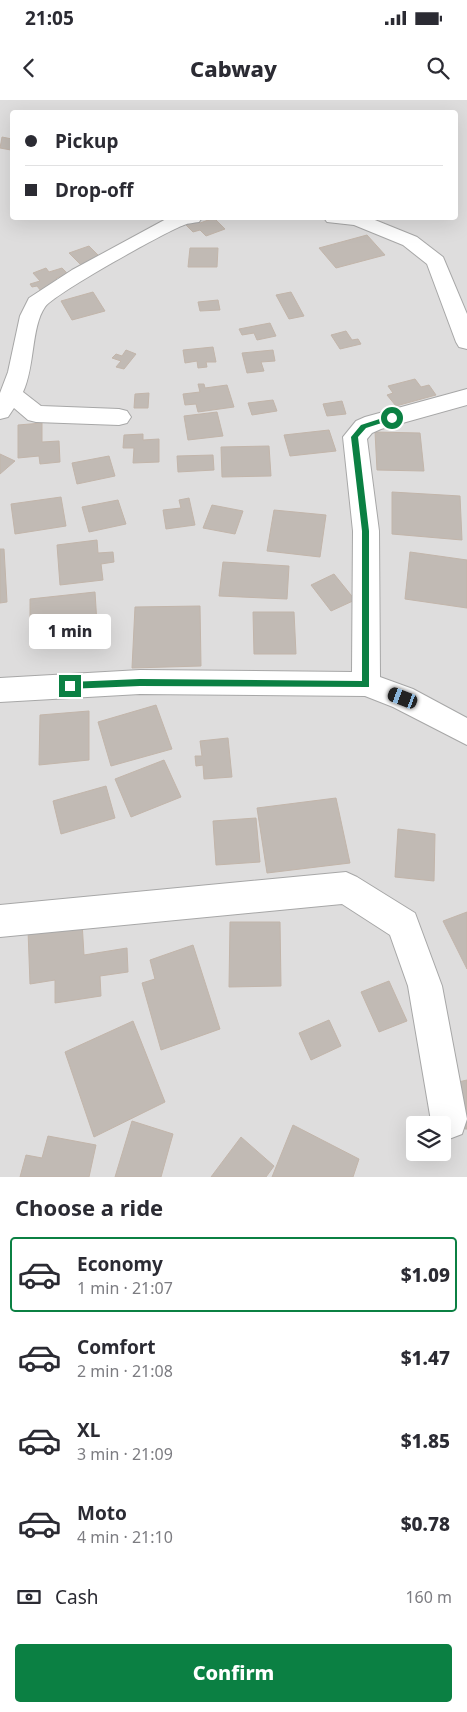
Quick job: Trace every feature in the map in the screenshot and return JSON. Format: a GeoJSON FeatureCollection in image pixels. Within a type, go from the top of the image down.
{"type":"FeatureCollection","features":[{"type":"Feature","properties":{"kind":"street"},"geometry":{"type":"LineString","coordinates":[[119,417],[36,414],[6,402],[17,383],[27,332],[36,302],[135,243],[180,220]]}},
{"type":"Feature","properties":{"kind":"street"},"geometry":{"type":"LineString","coordinates":[[359,220],[410,241],[436,260],[467,342]]}},
{"type":"Feature","properties":{"kind":"street"},"geometry":{"type":"LineString","coordinates":[[366,684],[366,531],[355,437],[364,427],[373,423],[467,398]]}},
{"type":"Feature","properties":{"kind":"street"},"geometry":{"type":"LineString","coordinates":[[0,690],[140,682],[366,684],[403,698],[467,732]]}},
{"type":"Feature","properties":{"kind":"street"},"geometry":{"type":"LineString","coordinates":[[0,921],[346,888],[403,924],[425,986],[448,1116]]}},
{"type":"Feature","properties":{"kind":"shaded area"},"geometry":{"type":"Polygon","coordinates":[[[0,100],[467,100],[467,1177],[0,1177],[0,100]]]}},
{"type":"Feature","properties":{"kind":"building"},"geometry":{"type":"Polygon","coordinates":[[[2,137],[10,139],[10,150],[0,148],[2,137]]]}},
{"type":"Feature","properties":{"kind":"building"},"geometry":{"type":"Polygon","coordinates":[[[197,220],[200,223],[216,220],[225,229],[206,236],[200,230],[193,232],[184,223],[197,220]]]}},
{"type":"Feature","properties":{"kind":"building"},"geometry":{"type":"Polygon","coordinates":[[[367,235],[385,255],[336,268],[319,248],[367,235]]]}},
{"type":"Feature","properties":{"kind":"building"},"geometry":{"type":"Polygon","coordinates":[[[89,246],[104,261],[84,268],[69,253],[89,246]]]}},
{"type":"Feature","properties":{"kind":"building"},"geometry":{"type":"Polygon","coordinates":[[[190,248],[218,248],[217,267],[188,267],[190,248]]]}},
{"type":"Feature","properties":{"kind":"building"},"geometry":{"type":"Polygon","coordinates":[[[46,268],[49,272],[62,268],[68,274],[56,278],[60,284],[41,291],[37,286],[32,287],[30,284],[40,281],[33,273],[46,268]]]}},
{"type":"Feature","properties":{"kind":"building"},"geometry":{"type":"Polygon","coordinates":[[[93,292],[105,311],[72,320],[61,301],[93,292]]]}},
{"type":"Feature","properties":{"kind":"building"},"geometry":{"type":"Polygon","coordinates":[[[291,292],[304,316],[289,319],[276,295],[291,292]]]}},
{"type":"Feature","properties":{"kind":"building"},"geometry":{"type":"Polygon","coordinates":[[[218,300],[220,310],[200,311],[198,302],[218,300]]]}},
{"type":"Feature","properties":{"kind":"building"},"geometry":{"type":"Polygon","coordinates":[[[270,323],[276,336],[257,340],[254,333],[242,335],[239,329],[270,323]]]}},
{"type":"Feature","properties":{"kind":"building"},"geometry":{"type":"Polygon","coordinates":[[[346,331],[352,340],[358,339],[361,344],[340,349],[331,335],[346,331]]]}},
{"type":"Feature","properties":{"kind":"building"},"geometry":{"type":"Polygon","coordinates":[[[213,347],[216,362],[206,362],[207,367],[198,368],[197,361],[185,363],[183,350],[213,347]]]}},
{"type":"Feature","properties":{"kind":"building"},"geometry":{"type":"Polygon","coordinates":[[[126,350],[136,354],[124,369],[116,367],[121,361],[112,358],[116,354],[122,356],[126,350]]]}},
{"type":"Feature","properties":{"kind":"building"},"geometry":{"type":"Polygon","coordinates":[[[273,350],[275,361],[261,362],[264,371],[247,373],[242,353],[273,350]]]}},
{"type":"Feature","properties":{"kind":"building"},"geometry":{"type":"Polygon","coordinates":[[[415,379],[421,387],[429,385],[436,395],[396,406],[387,395],[393,393],[388,386],[415,379]]]}},
{"type":"Feature","properties":{"kind":"building"},"geometry":{"type":"Polygon","coordinates":[[[198,384],[204,384],[205,388],[227,385],[234,407],[198,412],[196,404],[185,405],[183,394],[200,392],[198,384]]]}},
{"type":"Feature","properties":{"kind":"building"},"geometry":{"type":"Polygon","coordinates":[[[149,393],[148,408],[134,408],[135,394],[149,393]]]}},
{"type":"Feature","properties":{"kind":"building"},"geometry":{"type":"Polygon","coordinates":[[[273,400],[277,411],[252,415],[248,403],[273,400]]]}},
{"type":"Feature","properties":{"kind":"building"},"geometry":{"type":"Polygon","coordinates":[[[342,401],[346,414],[327,416],[323,404],[342,401]]]}},
{"type":"Feature","properties":{"kind":"building"},"geometry":{"type":"Polygon","coordinates":[[[217,412],[223,436],[188,440],[184,416],[217,412]]]}},
{"type":"Feature","properties":{"kind":"building"},"geometry":{"type":"Polygon","coordinates":[[[42,423],[42,442],[59,441],[60,462],[40,464],[39,456],[18,458],[18,425],[42,423]]]}},
{"type":"Feature","properties":{"kind":"building"},"geometry":{"type":"Polygon","coordinates":[[[329,430],[336,451],[290,456],[284,435],[329,430]]]}},
{"type":"Feature","properties":{"kind":"building"},"geometry":{"type":"Polygon","coordinates":[[[375,432],[420,433],[424,471],[377,470],[375,432]]]}},
{"type":"Feature","properties":{"kind":"building"},"geometry":{"type":"Polygon","coordinates":[[[143,434],[143,440],[159,439],[159,462],[133,463],[134,448],[123,448],[124,435],[143,434]]]}},
{"type":"Feature","properties":{"kind":"building"},"geometry":{"type":"Polygon","coordinates":[[[269,446],[271,476],[222,477],[221,447],[269,446]]]}},
{"type":"Feature","properties":{"kind":"building"},"geometry":{"type":"Polygon","coordinates":[[[0,454],[15,461],[0,474],[0,454]]]}},
{"type":"Feature","properties":{"kind":"building"},"geometry":{"type":"Polygon","coordinates":[[[213,455],[214,470],[178,472],[177,456],[213,455]]]}},
{"type":"Feature","properties":{"kind":"building"},"geometry":{"type":"Polygon","coordinates":[[[109,456],[115,476],[77,484],[72,463],[109,456]]]}},
{"type":"Feature","properties":{"kind":"building"},"geometry":{"type":"Polygon","coordinates":[[[392,492],[460,496],[462,540],[392,534],[392,492]]]}},
{"type":"Feature","properties":{"kind":"building"},"geometry":{"type":"Polygon","coordinates":[[[61,497],[66,526],[15,534],[11,504],[61,497]]]}},
{"type":"Feature","properties":{"kind":"building"},"geometry":{"type":"Polygon","coordinates":[[[189,498],[195,525],[166,529],[163,510],[181,508],[179,500],[189,498]]]}},
{"type":"Feature","properties":{"kind":"building"},"geometry":{"type":"Polygon","coordinates":[[[118,500],[126,524],[89,532],[82,507],[118,500]]]}},
{"type":"Feature","properties":{"kind":"building"},"geometry":{"type":"Polygon","coordinates":[[[212,505],[243,511],[235,534],[203,528],[212,505]]]}},
{"type":"Feature","properties":{"kind":"building"},"geometry":{"type":"Polygon","coordinates":[[[274,510],[326,515],[320,557],[267,551],[274,510]]]}},
{"type":"Feature","properties":{"kind":"building"},"geometry":{"type":"Polygon","coordinates":[[[97,540],[98,553],[113,552],[114,562],[101,564],[103,580],[60,585],[57,545],[97,540]]]}},
{"type":"Feature","properties":{"kind":"building"},"geometry":{"type":"Polygon","coordinates":[[[0,549],[4,549],[7,602],[0,603],[0,549]]]}},
{"type":"Feature","properties":{"kind":"building"},"geometry":{"type":"Polygon","coordinates":[[[410,552],[467,560],[467,608],[405,599],[410,552]]]}},
{"type":"Feature","properties":{"kind":"building"},"geometry":{"type":"Polygon","coordinates":[[[223,562],[289,566],[287,599],[219,596],[223,562]]]}},
{"type":"Feature","properties":{"kind":"building"},"geometry":{"type":"Polygon","coordinates":[[[334,574],[355,600],[331,611],[311,585],[334,574]]]}},
{"type":"Feature","properties":{"kind":"building"},"geometry":{"type":"Polygon","coordinates":[[[95,592],[98,640],[30,647],[30,599],[95,592]]]}},
{"type":"Feature","properties":{"kind":"building"},"geometry":{"type":"Polygon","coordinates":[[[200,606],[201,666],[132,668],[135,607],[200,606]]]}},
{"type":"Feature","properties":{"kind":"building"},"geometry":{"type":"Polygon","coordinates":[[[253,612],[294,612],[296,654],[254,654],[253,612]]]}},
{"type":"Feature","properties":{"kind":"building"},"geometry":{"type":"Polygon","coordinates":[[[156,705],[172,749],[111,766],[98,722],[156,705]]]}},
{"type":"Feature","properties":{"kind":"building"},"geometry":{"type":"Polygon","coordinates":[[[89,711],[89,760],[39,765],[40,715],[89,711]]]}},
{"type":"Feature","properties":{"kind":"building"},"geometry":{"type":"Polygon","coordinates":[[[228,738],[232,777],[204,779],[203,765],[196,766],[195,756],[202,756],[200,741],[228,738]]]}},
{"type":"Feature","properties":{"kind":"building"},"geometry":{"type":"Polygon","coordinates":[[[164,760],[181,797],[131,817],[115,779],[164,760]]]}},
{"type":"Feature","properties":{"kind":"building"},"geometry":{"type":"Polygon","coordinates":[[[106,786],[115,818],[61,834],[53,801],[106,786]]]}},
{"type":"Feature","properties":{"kind":"building"},"geometry":{"type":"Polygon","coordinates":[[[336,798],[350,863],[267,873],[257,808],[336,798]]]}},
{"type":"Feature","properties":{"kind":"building"},"geometry":{"type":"Polygon","coordinates":[[[256,818],[260,862],[216,865],[213,821],[256,818]]]}},
{"type":"Feature","properties":{"kind":"building"},"geometry":{"type":"Polygon","coordinates":[[[398,829],[435,834],[434,881],[395,877],[398,829]]]}},
{"type":"Feature","properties":{"kind":"building"},"geometry":{"type":"Polygon","coordinates":[[[467,912],[467,969],[443,921],[467,912]]]}},
{"type":"Feature","properties":{"kind":"building"},"geometry":{"type":"Polygon","coordinates":[[[82,922],[84,955],[127,948],[128,972],[100,976],[101,996],[55,1003],[55,980],[30,984],[28,930],[82,922]]]}},
{"type":"Feature","properties":{"kind":"building"},"geometry":{"type":"Polygon","coordinates":[[[230,922],[280,922],[281,986],[229,987],[230,922]]]}},
{"type":"Feature","properties":{"kind":"building"},"geometry":{"type":"Polygon","coordinates":[[[193,945],[220,1029],[161,1050],[142,983],[155,979],[150,960],[193,945]]]}},
{"type":"Feature","properties":{"kind":"building"},"geometry":{"type":"Polygon","coordinates":[[[389,981],[407,1021],[379,1032],[361,992],[389,981]]]}},
{"type":"Feature","properties":{"kind":"building"},"geometry":{"type":"Polygon","coordinates":[[[329,1020],[341,1046],[311,1060],[299,1033],[329,1020]]]}},
{"type":"Feature","properties":{"kind":"building"},"geometry":{"type":"Polygon","coordinates":[[[133,1021],[165,1102],[94,1137],[65,1052],[133,1021]]]}},
{"type":"Feature","properties":{"kind":"building"},"geometry":{"type":"Polygon","coordinates":[[[467,1080],[467,1129],[465,1129],[454,1083],[467,1080]]]}},
{"type":"Feature","properties":{"kind":"building"},"geometry":{"type":"Polygon","coordinates":[[[132,1121],[173,1134],[161,1177],[115,1177],[132,1121]]]}},
{"type":"Feature","properties":{"kind":"building"},"geometry":{"type":"Polygon","coordinates":[[[293,1125],[359,1159],[353,1177],[272,1177],[293,1125]]]}},
{"type":"Feature","properties":{"kind":"building"},"geometry":{"type":"Polygon","coordinates":[[[48,1136],[96,1145],[89,1177],[20,1177],[26,1155],[42,1158],[48,1136]]]}},
{"type":"Feature","properties":{"kind":"building"},"geometry":{"type":"Polygon","coordinates":[[[241,1137],[274,1166],[266,1177],[211,1177],[241,1137]]]}},
{"type":"Feature","properties":{"kind":"route"},"geometry":{"type":"LineString","coordinates":[[70,686],[140,682],[366,684],[366,531],[354,442],[358,432],[364,427],[392,418]]}}]}
